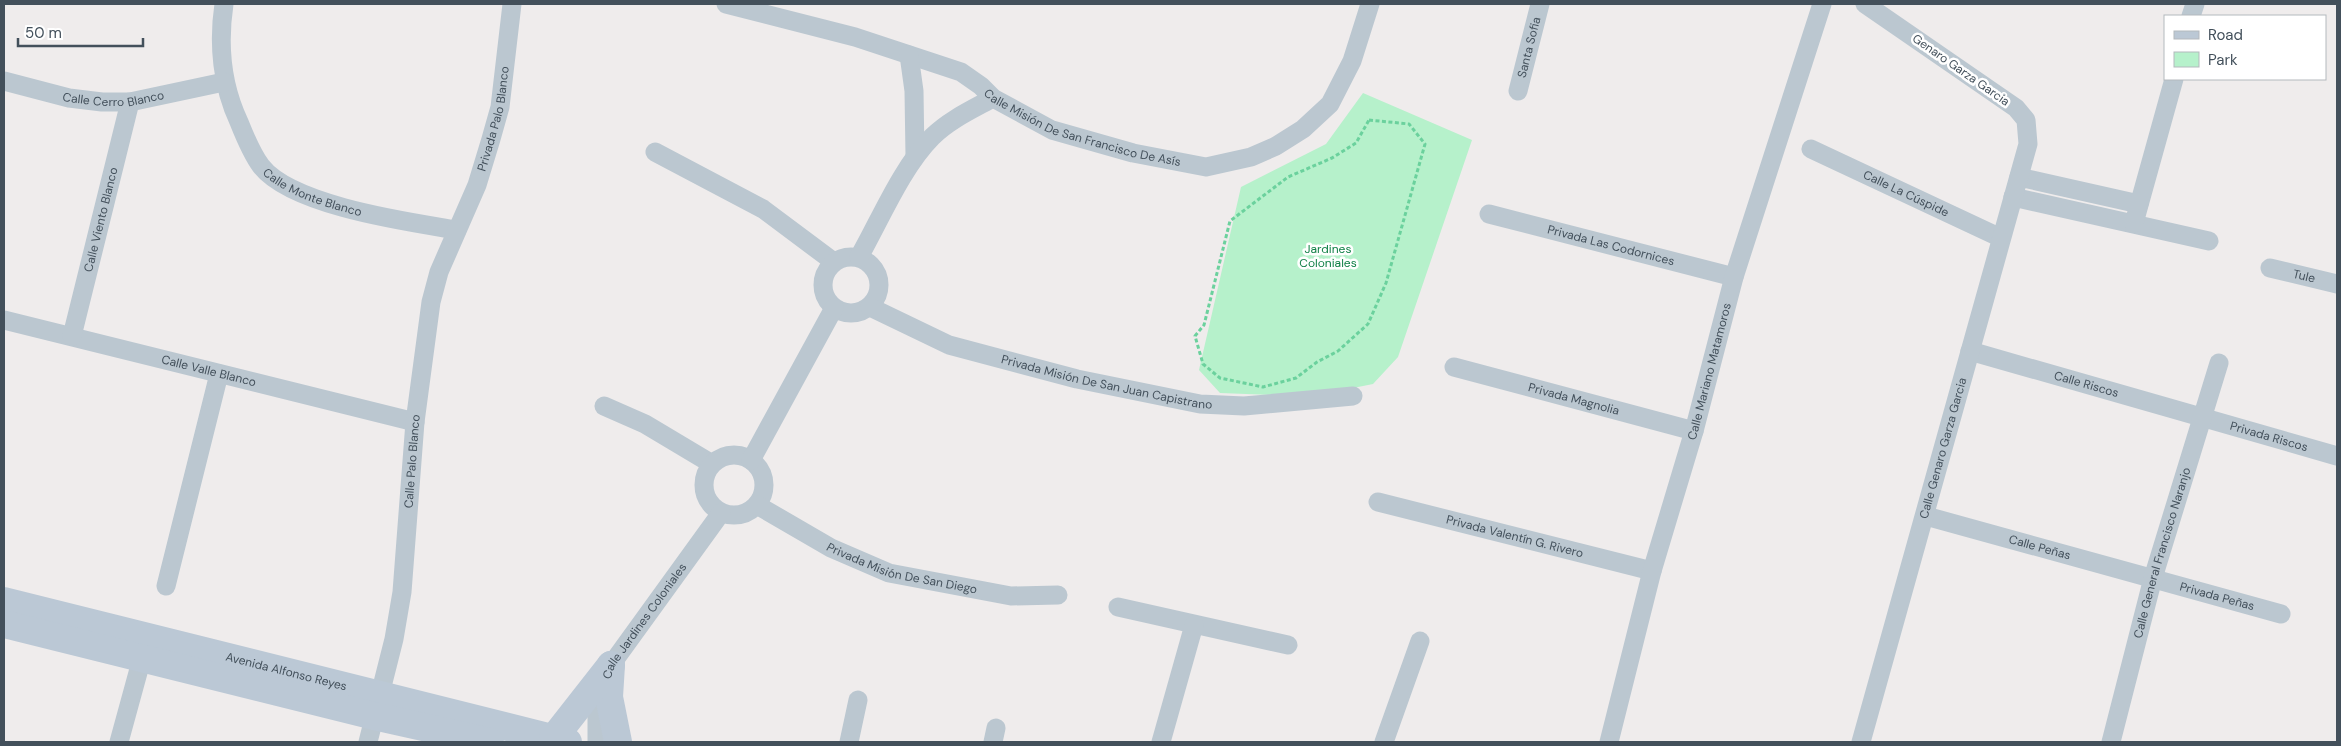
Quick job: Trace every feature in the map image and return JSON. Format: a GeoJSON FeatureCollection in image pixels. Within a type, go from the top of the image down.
{"type":"FeatureCollection","features":[{"type":"Feature","properties":{"kind":"main road","name":"Avenida Alfonso Reyes"},"geometry":{"type":"LineString","coordinates":[[4,601],[145,648]]}},
{"type":"Feature","properties":{"kind":"main road","name":"Avenida Alfonso Reyes"},"geometry":{"type":"LineString","coordinates":[[4,624],[145,648],[377,705],[560,741]]}},
{"type":"Feature","properties":{"kind":"main road"},"geometry":{"type":"LineString","coordinates":[[560,741],[611,665]]}},
{"type":"Feature","properties":{"kind":"main road"},"geometry":{"type":"LineString","coordinates":[[611,665],[610,698],[618,742]]}},
{"type":"Feature","properties":{"kind":"main road","name":"Avenida Alfonso Reyes"},"geometry":{"type":"LineString","coordinates":[[377,705],[490,742]]}},
{"type":"Feature","properties":{"kind":"street","name":"Calle Monte Blanco"},"geometry":{"type":"LineString","coordinates":[[224,4],[222,18],[224,82],[232,108],[262,166],[288,187],[357,210],[457,230]]}},
{"type":"Feature","properties":{"kind":"street","name":"Privada Palo Blanco"},"geometry":{"type":"LineString","coordinates":[[457,230],[477,185],[500,107],[512,4]]}},
{"type":"Feature","properties":{"kind":"street","name":"Calle Misión De San Francisco De Asís"},"geometry":{"type":"LineString","coordinates":[[726,4],[792,20],[909,54],[960,72],[981,86],[993,98],[1052,130],[1133,153],[1206,167],[1250,157],[1276,146],[1303,129],[1330,104],[1344,81],[1352,62],[1370,4]]}},
{"type":"Feature","properties":{"kind":"street","name":"Santa Sofia"},"geometry":{"type":"LineString","coordinates":[[1518,91],[1540,4]]}},
{"type":"Feature","properties":{"kind":"street","name":"Calle Mariano Matamoros"},"geometry":{"type":"LineString","coordinates":[[1609,742],[1652,571],[1694,431],[1734,277],[1822,4]]}},
{"type":"Feature","properties":{"kind":"street","name":"Genaro Garza Garcia"},"geometry":{"type":"LineString","coordinates":[[1865,4],[2016,108],[2026,120],[2028,130],[2026,154]]}},
{"type":"Feature","properties":{"kind":"street"},"geometry":{"type":"LineString","coordinates":[[909,54],[914,91],[915,156]]}},
{"type":"Feature","properties":{"kind":"street"},"geometry":{"type":"LineString","coordinates":[[2134,223],[2174,80]]}},
{"type":"Feature","properties":{"kind":"street","name":"Calle Cerro Blanco"},"geometry":{"type":"LineString","coordinates":[[4,81],[69,98],[102,102],[130,102],[224,82]]}},
{"type":"Feature","properties":{"kind":"street"},"geometry":{"type":"LineString","coordinates":[[859,258],[915,156],[933,136],[993,98]]}},
{"type":"Feature","properties":{"kind":"street","name":"Calle Viento Blanco"},"geometry":{"type":"LineString","coordinates":[[72,336],[130,102]]}},
{"type":"Feature","properties":{"kind":"street","name":"Calle La Cúspide"},"geometry":{"type":"LineString","coordinates":[[1811,149],[2001,238]]}},
{"type":"Feature","properties":{"kind":"street"},"geometry":{"type":"LineString","coordinates":[[655,152],[763,208],[834,262]]}},
{"type":"Feature","properties":{"kind":"street","name":"Calle Genaro Garza Garcia"},"geometry":{"type":"LineString","coordinates":[[1861,742],[1926,516],[2001,238],[2026,154]]}},
{"type":"Feature","properties":{"kind":"street"},"geometry":{"type":"LineString","coordinates":[[2019,177],[2139,204]]}},
{"type":"Feature","properties":{"kind":"street"},"geometry":{"type":"LineString","coordinates":[[2013,197],[2210,241]]}},
{"type":"Feature","properties":{"kind":"street","name":"Privada Las Codornices"},"geometry":{"type":"LineString","coordinates":[[1489,214],[1734,277]]}},
{"type":"Feature","properties":{"kind":"street","name":"Calle Palo Blanco"},"geometry":{"type":"LineString","coordinates":[[368,742],[394,640],[402,592],[415,422],[431,302],[439,272],[457,230]]}},
{"type":"Feature","properties":{"kind":"street"},"geometry":{"type":"LineString","coordinates":[[850,256],[859,258],[870,264],[877,273],[879,285],[877,297],[870,306],[861,312],[852,314],[834,308],[827,302],[822,285],[827,268],[834,262],[850,256]]}},
{"type":"Feature","properties":{"kind":"street","name":"Tule"},"geometry":{"type":"LineString","coordinates":[[2270,268],[2337,284]]}},
{"type":"Feature","properties":{"kind":"street","name":"Privada Misión De San Juan Capistrano"},"geometry":{"type":"LineString","coordinates":[[870,306],[949,345],[1077,379],[1200,404],[1244,406],[1354,396]]}},
{"type":"Feature","properties":{"kind":"street"},"geometry":{"type":"LineString","coordinates":[[751,460],[834,308]]}},
{"type":"Feature","properties":{"kind":"street","name":"Calle Valle Blanco"},"geometry":{"type":"LineString","coordinates":[[4,320],[415,422]]}},
{"type":"Feature","properties":{"kind":"street","name":"Calle Riscos"},"geometry":{"type":"LineString","coordinates":[[1970,351],[2202,418]]}},
{"type":"Feature","properties":{"kind":"street","name":"Calle General Francisco Naranjo"},"geometry":{"type":"LineString","coordinates":[[2111,742],[2154,578],[2219,363]]}},
{"type":"Feature","properties":{"kind":"street","name":"Privada Magnolia"},"geometry":{"type":"LineString","coordinates":[[1454,368],[1694,431]]}},
{"type":"Feature","properties":{"kind":"street"},"geometry":{"type":"LineString","coordinates":[[166,586],[220,374]]}},
{"type":"Feature","properties":{"kind":"street"},"geometry":{"type":"LineString","coordinates":[[604,406],[645,424],[712,464]]}},
{"type":"Feature","properties":{"kind":"street","name":"Privada Riscos"},"geometry":{"type":"LineString","coordinates":[[2202,418],[2337,456]]}},
{"type":"Feature","properties":{"kind":"street"},"geometry":{"type":"LineString","coordinates":[[734,455],[751,460],[760,469],[764,481],[763,494],[757,505],[740,515],[722,513],[712,507],[706,497],[703,486],[705,475],[712,464],[726,456],[734,455]]}},
{"type":"Feature","properties":{"kind":"street","name":"Privada Valentín G. Rivero"},"geometry":{"type":"LineString","coordinates":[[1378,502],[1652,571]]}},
{"type":"Feature","properties":{"kind":"street","name":"Privada Misión De San Diego"},"geometry":{"type":"LineString","coordinates":[[757,505],[830,548],[889,573],[1011,596],[1058,595]]}},
{"type":"Feature","properties":{"kind":"street","name":"Calle Jardines Coloniales"},"geometry":{"type":"LineString","coordinates":[[597,742],[597,715],[600,698],[611,665],[722,513]]}},
{"type":"Feature","properties":{"kind":"street","name":"Calle Peñas"},"geometry":{"type":"LineString","coordinates":[[1926,516],[2154,578]]}},
{"type":"Feature","properties":{"kind":"street","name":"Privada Peñas"},"geometry":{"type":"LineString","coordinates":[[2154,578],[2281,614]]}},
{"type":"Feature","properties":{"kind":"street"},"geometry":{"type":"LineString","coordinates":[[1118,607],[1288,645]]}},
{"type":"Feature","properties":{"kind":"street"},"geometry":{"type":"LineString","coordinates":[[1161,742],[1194,625]]}},
{"type":"Feature","properties":{"kind":"street"},"geometry":{"type":"LineString","coordinates":[[1384,742],[1420,641]]}},
{"type":"Feature","properties":{"kind":"street"},"geometry":{"type":"LineString","coordinates":[[119,742],[145,648]]}},
{"type":"Feature","properties":{"kind":"street"},"geometry":{"type":"LineString","coordinates":[[849,742],[858,700]]}},
{"type":"Feature","properties":{"kind":"path"},"geometry":{"type":"LineString","coordinates":[[1368,120],[1409,124],[1425,144],[1386,284],[1368,324],[1338,352],[1317,362],[1296,378],[1263,387],[1220,378],[1203,364],[1195,336],[1204,325],[1230,221],[1288,177],[1332,158],[1356,143],[1368,120]]}},
{"type":"Feature","properties":{"kind":"green space","name":"Jardines Coloniales"},"geometry":{"type":"Polygon","coordinates":[[[1363,93],[1472,140],[1398,357],[1373,384],[1296,396],[1220,393],[1199,370],[1241,187],[1326,144],[1363,93]]]}}]}
